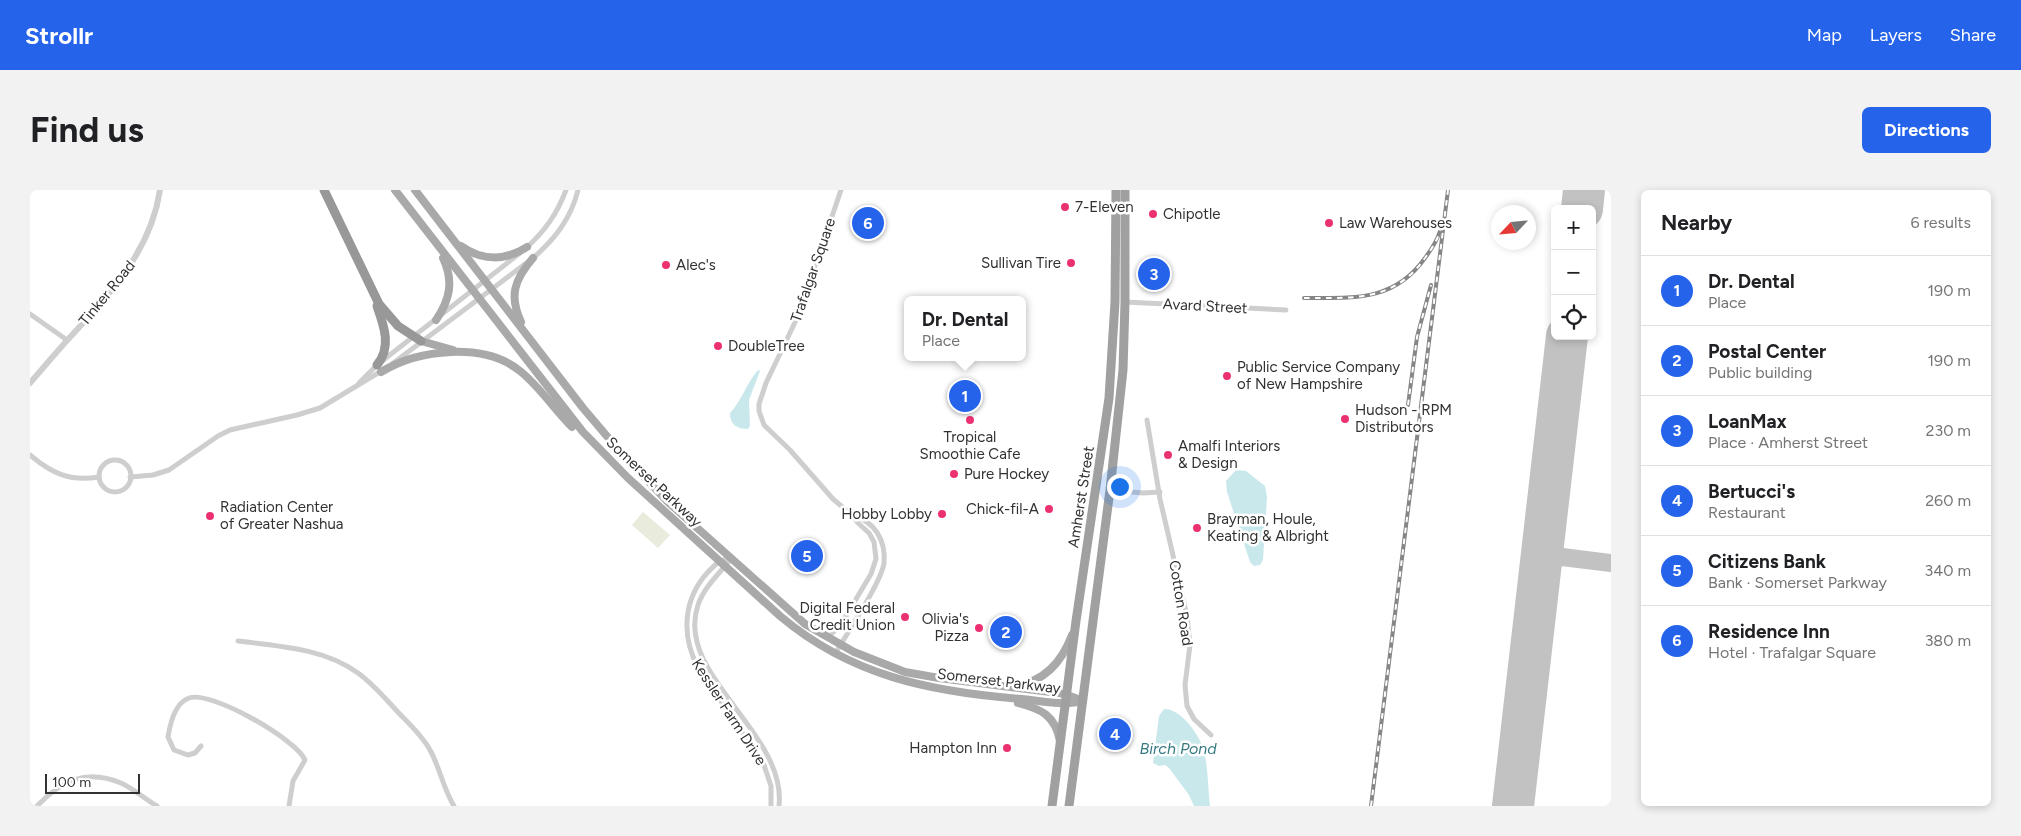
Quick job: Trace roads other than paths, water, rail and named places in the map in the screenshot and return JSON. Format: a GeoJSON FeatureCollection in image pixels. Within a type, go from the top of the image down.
{"type":"FeatureCollection","features":[{"type":"Feature","properties":{"kind":"highway"},"geometry":{"type":"LineString","coordinates":[[324,190],[376,298],[390,318],[417,339]]}},
{"type":"Feature","properties":{"kind":"highway","name":"Amherst Street"},"geometry":{"type":"LineString","coordinates":[[1052,806],[1076,621],[1110,398],[1115,302],[1116,190]]}},
{"type":"Feature","properties":{"kind":"highway","name":"Amherst Street"},"geometry":{"type":"LineString","coordinates":[[1069,806],[1110,490],[1123,370],[1125,190]]}},
{"type":"Feature","properties":{"kind":"highway"},"geometry":{"type":"LineString","coordinates":[[366,278],[380,315],[385,336],[384,352],[379,368]]}},
{"type":"Feature","properties":{"kind":"main road","name":"Somerset Parkway"},"geometry":{"type":"LineString","coordinates":[[395,190],[560,405],[594,445],[628,478],[796,629],[835,654],[869,670],[910,683],[1004,698],[1066,699]]}},
{"type":"Feature","properties":{"kind":"main road","name":"Somerset Parkway"},"geometry":{"type":"LineString","coordinates":[[415,190],[590,417],[631,464],[664,498],[792,613],[819,633],[874,662],[911,673],[1082,701]]}},
{"type":"Feature","properties":{"kind":"main road"},"geometry":{"type":"LineString","coordinates":[[454,240],[472,253],[490,258],[512,255],[527,247]]}},
{"type":"Feature","properties":{"kind":"main road"},"geometry":{"type":"LineString","coordinates":[[436,243],[446,264],[450,282],[447,299],[436,320]]}},
{"type":"Feature","properties":{"kind":"main road"},"geometry":{"type":"LineString","coordinates":[[531,340],[517,313],[514,295],[520,276],[533,258]]}},
{"type":"Feature","properties":{"kind":"main road"},"geometry":{"type":"LineString","coordinates":[[417,339],[465,352],[493,357],[505,362],[520,371],[570,425],[594,445]]}},
{"type":"Feature","properties":{"kind":"main road"},"geometry":{"type":"LineString","coordinates":[[379,368],[413,357],[465,352]]}},
{"type":"Feature","properties":{"kind":"main road"},"geometry":{"type":"LineString","coordinates":[[1005,687],[1030,682],[1049,671],[1065,652],[1076,621]]}},
{"type":"Feature","properties":{"kind":"main road"},"geometry":{"type":"LineString","coordinates":[[1004,698],[1042,711],[1055,725],[1060,742]]}},
{"type":"Feature","properties":{"kind":"street","name":"Tinker Road"},"geometry":{"type":"LineString","coordinates":[[30,383],[111,292],[137,256],[149,233],[160,190]]}},
{"type":"Feature","properties":{"kind":"street"},"geometry":{"type":"LineString","coordinates":[[379,368],[417,339],[436,320],[527,247],[550,222],[566,190]]}},
{"type":"Feature","properties":{"kind":"street"},"geometry":{"type":"LineString","coordinates":[[130,478],[153,475],[169,470],[226,432],[314,410],[330,403],[355,387],[417,339],[478,299],[533,258],[561,229],[572,208],[578,190]]}},
{"type":"Feature","properties":{"kind":"street","name":"Trafalgar Square"},"geometry":{"type":"LineString","coordinates":[[819,633],[829,634],[840,626],[875,563],[874,542],[853,516],[829,496],[790,450],[768,431],[759,412],[763,390],[798,316],[841,190]]}},
{"type":"Feature","properties":{"kind":"street","name":"Avard Street"},"geometry":{"type":"LineString","coordinates":[[1125,302],[1286,310]]}},
{"type":"Feature","properties":{"kind":"street"},"geometry":{"type":"LineString","coordinates":[[30,314],[67,340]]}},
{"type":"Feature","properties":{"kind":"street","name":"Cotton Road"},"geometry":{"type":"LineString","coordinates":[[1147,420],[1188,626],[1190,655],[1185,685],[1187,706],[1194,719],[1212,735]]}},
{"type":"Feature","properties":{"kind":"street"},"geometry":{"type":"LineString","coordinates":[[30,455],[46,468],[62,476],[78,479],[99,477]]}},
{"type":"Feature","properties":{"kind":"street"},"geometry":{"type":"LineString","coordinates":[[115,460],[127,466],[130,478],[124,488],[115,492],[106,488],[99,477],[104,464],[115,460]]}},
{"type":"Feature","properties":{"kind":"street"},"geometry":{"type":"LineString","coordinates":[[1110,490],[1143,493],[1160,492]]}},
{"type":"Feature","properties":{"kind":"street","name":"Trafalgar Square"},"geometry":{"type":"LineString","coordinates":[[835,654],[880,573],[884,562],[883,545],[878,534],[863,518],[853,516]]}},
{"type":"Feature","properties":{"kind":"street"},"geometry":{"type":"LineString","coordinates":[[723,564],[731,559]]}},
{"type":"Feature","properties":{"kind":"street","name":"Kessler Farm Drive"},"geometry":{"type":"LineString","coordinates":[[723,564],[705,576],[696,589],[688,610],[686,622],[688,638],[691,653],[698,667],[764,765],[771,786],[771,806]]}},
{"type":"Feature","properties":{"kind":"street","name":"Kessler Farm Drive"},"geometry":{"type":"LineString","coordinates":[[723,564],[698,604],[695,618],[696,641],[704,661],[770,760],[778,781],[779,806]]}},
{"type":"Feature","properties":{"kind":"street"},"geometry":{"type":"LineString","coordinates":[[238,641],[304,650],[332,659],[358,673],[380,693],[425,742],[433,755],[445,790],[454,806]]}},
{"type":"Feature","properties":{"kind":"street"},"geometry":{"type":"LineString","coordinates":[[201,746],[195,753],[188,755],[174,750],[168,737],[174,716],[186,698],[209,699],[243,713],[292,745],[302,754],[305,760],[293,781],[289,806]]}},
{"type":"Feature","properties":{"kind":"street"},"geometry":{"type":"LineString","coordinates":[[37,806],[58,786],[86,778],[101,778],[122,784],[157,806]]}},
{"type":"Feature","properties":{"kind":"water"},"geometry":{"type":"Polygon","coordinates":[[[758,370],[760,371],[749,400],[750,426],[748,429],[735,426],[731,421],[730,413],[758,370]]]}},
{"type":"Feature","properties":{"kind":"water"},"geometry":{"type":"Polygon","coordinates":[[[1236,470],[1246,471],[1265,486],[1267,497],[1263,560],[1260,565],[1254,566],[1250,562],[1227,492],[1226,481],[1236,470]]]}},
{"type":"Feature","properties":{"kind":"water","name":"Birch Pond"},"geometry":{"type":"Polygon","coordinates":[[[1164,709],[1170,710],[1182,717],[1201,742],[1206,761],[1210,806],[1194,806],[1189,795],[1169,768],[1165,765],[1159,766],[1153,763],[1159,716],[1164,709]]]}},
{"type":"Feature","properties":{"kind":"railway"},"geometry":{"type":"LineString","coordinates":[[1371,806],[1448,190]]}},
{"type":"Feature","properties":{"kind":"railway"},"geometry":{"type":"LineString","coordinates":[[1304,298],[1356,297],[1386,290],[1400,283],[1413,272],[1432,249],[1440,231]]}},
{"type":"Feature","properties":{"kind":"railway"},"geometry":{"type":"LineString","coordinates":[[1408,405],[1417,337],[1431,285]]}},
{"type":"Feature","properties":{"kind":"place","name":"7-Eleven"},"geometry":{"type":"Point","coordinates":[1065,207]}},
{"type":"Feature","properties":{"kind":"place","name":"Chipotle"},"geometry":{"type":"Point","coordinates":[1153,214]}},
{"type":"Feature","properties":{"kind":"place","name":"Residence Inn"},"geometry":{"type":"Point","coordinates":[868,223]}},
{"type":"Feature","properties":{"kind":"place","name":"Law Warehouses"},"geometry":{"type":"Point","coordinates":[1329,223]}},
{"type":"Feature","properties":{"kind":"place","name":"Sullivan Tire"},"geometry":{"type":"Point","coordinates":[1071,263]}},
{"type":"Feature","properties":{"kind":"place","name":"Alec's"},"geometry":{"type":"Point","coordinates":[666,265]}},
{"type":"Feature","properties":{"kind":"place","name":"LoanMax"},"geometry":{"type":"Point","coordinates":[1154,274]}},
{"type":"Feature","properties":{"kind":"place","name":"DoubleTree"},"geometry":{"type":"Point","coordinates":[718,346]}},
{"type":"Feature","properties":{"kind":"place","name":"Public Service Company of New Hampshire"},"geometry":{"type":"Point","coordinates":[1227,376]}},
{"type":"Feature","properties":{"kind":"place","name":"Dr. Dental"},"geometry":{"type":"Point","coordinates":[965,396]}},
{"type":"Feature","properties":{"kind":"place","name":"Hudson - RPM Distributors"},"geometry":{"type":"Point","coordinates":[1345,419]}},
{"type":"Feature","properties":{"kind":"place","name":"Tropical Smoothie Cafe"},"geometry":{"type":"Point","coordinates":[970,420]}},
{"type":"Feature","properties":{"kind":"place","name":"Amalfi Interiors & Design"},"geometry":{"type":"Point","coordinates":[1168,455]}},
{"type":"Feature","properties":{"kind":"place","name":"Pure Hockey"},"geometry":{"type":"Point","coordinates":[954,474]}},
{"type":"Feature","properties":{"kind":"place","name":"Chick-fil-A"},"geometry":{"type":"Point","coordinates":[1049,509]}},
{"type":"Feature","properties":{"kind":"place","name":"Hobby Lobby"},"geometry":{"type":"Point","coordinates":[942,514]}},
{"type":"Feature","properties":{"kind":"place","name":"Radiation Center of Greater Nashua"},"geometry":{"type":"Point","coordinates":[210,516]}},
{"type":"Feature","properties":{"kind":"place","name":"Brayman, Houle, Keating & Albright"},"geometry":{"type":"Point","coordinates":[1197,528]}},
{"type":"Feature","properties":{"kind":"place","name":"Citizens Bank"},"geometry":{"type":"Point","coordinates":[807,556]}},
{"type":"Feature","properties":{"kind":"place","name":"Digital Federal Credit Union"},"geometry":{"type":"Point","coordinates":[905,617]}},
{"type":"Feature","properties":{"kind":"place","name":"Olivia's Pizza"},"geometry":{"type":"Point","coordinates":[979,628]}},
{"type":"Feature","properties":{"kind":"place","name":"Postal Center"},"geometry":{"type":"Point","coordinates":[1006,632]}},
{"type":"Feature","properties":{"kind":"place","name":"Bertucci's"},"geometry":{"type":"Point","coordinates":[1115,734]}},
{"type":"Feature","properties":{"kind":"place","name":"Hampton Inn"},"geometry":{"type":"Point","coordinates":[1007,748]}}]}
